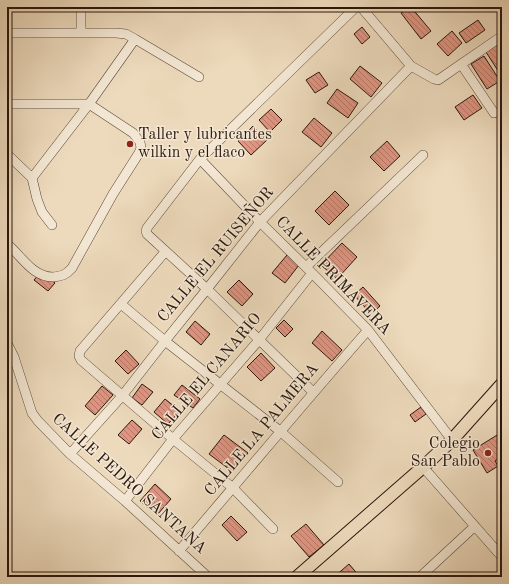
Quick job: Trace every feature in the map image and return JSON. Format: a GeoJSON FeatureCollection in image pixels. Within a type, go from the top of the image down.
{"type":"FeatureCollection","features":[{"type":"Feature","properties":{"kind":"main road"},"geometry":{"type":"LineString","coordinates":[[297,577],[452,440],[502,384]]}},
{"type":"Feature","properties":{"kind":"street"},"geometry":{"type":"LineString","coordinates":[[81,7],[81,33]]}},
{"type":"Feature","properties":{"kind":"street"},"geometry":{"type":"LineString","coordinates":[[313,392],[207,289],[147,234],[146,231],[200,159],[356,7]]}},
{"type":"Feature","properties":{"kind":"street"},"geometry":{"type":"LineString","coordinates":[[361,7],[411,66],[438,80],[502,36]]}},
{"type":"Feature","properties":{"kind":"street"},"geometry":{"type":"LineString","coordinates":[[7,33],[126,34],[199,77]]}},
{"type":"Feature","properties":{"kind":"street"},"geometry":{"type":"LineString","coordinates":[[32,178],[89,104],[135,39]]}},
{"type":"Feature","properties":{"kind":"street"},"geometry":{"type":"LineString","coordinates":[[462,64],[494,113]]}},
{"type":"Feature","properties":{"kind":"street","name":"CALLE EL RUISEÑOR"},"geometry":{"type":"LineString","coordinates":[[70,454],[122,396],[260,222],[411,66]]}},
{"type":"Feature","properties":{"kind":"street"},"geometry":{"type":"LineString","coordinates":[[7,104],[89,104],[133,132],[140,142],[141,148],[113,194],[72,268],[66,274],[49,277],[40,274],[32,269],[7,244]]}},
{"type":"Feature","properties":{"kind":"street"},"geometry":{"type":"LineString","coordinates":[[7,154],[32,178],[37,200],[42,212],[52,225]]}},
{"type":"Feature","properties":{"kind":"street","name":"CALLE EL CANARIO"},"geometry":{"type":"LineString","coordinates":[[125,501],[173,439],[259,340],[309,270],[423,155]]}},
{"type":"Feature","properties":{"kind":"street","name":"CALLE PRIMAVERA"},"geometry":{"type":"LineString","coordinates":[[200,159],[260,222],[368,330],[452,440]]}},
{"type":"Feature","properties":{"kind":"street"},"geometry":{"type":"LineString","coordinates":[[166,252],[80,351],[79,356],[81,360],[122,396],[233,488],[273,529]]}},
{"type":"Feature","properties":{"kind":"street"},"geometry":{"type":"LineString","coordinates":[[121,304],[165,341],[280,431],[338,482]]}},
{"type":"Feature","properties":{"kind":"street","name":"CALLE LA PALMERA"},"geometry":{"type":"LineString","coordinates":[[179,551],[313,392],[368,330]]}},
{"type":"Feature","properties":{"kind":"street","name":"CALLE PEDRO SANTANA"},"geometry":{"type":"LineString","coordinates":[[8,345],[14,357],[32,412],[38,421],[70,454],[125,501],[208,577]]}},
{"type":"Feature","properties":{"kind":"street"},"geometry":{"type":"LineString","coordinates":[[423,467],[502,557]]}},
{"type":"Feature","properties":{"kind":"street"},"geometry":{"type":"LineString","coordinates":[[420,577],[475,526]]}},
{"type":"Feature","properties":{"kind":"building"},"geometry":{"type":"Polygon","coordinates":[[[411,7],[431,31],[421,39],[401,13],[411,7]]]}},
{"type":"Feature","properties":{"kind":"building"},"geometry":{"type":"Polygon","coordinates":[[[478,20],[485,30],[466,43],[459,33],[478,20]]]}},
{"type":"Feature","properties":{"kind":"building"},"geometry":{"type":"Polygon","coordinates":[[[362,27],[370,37],[362,44],[354,34],[362,27]]]}},
{"type":"Feature","properties":{"kind":"building"},"geometry":{"type":"Polygon","coordinates":[[[452,31],[462,43],[448,56],[437,44],[452,31]]]}},
{"type":"Feature","properties":{"kind":"building"},"geometry":{"type":"Polygon","coordinates":[[[501,42],[502,44],[502,77],[486,52],[501,42]]]}},
{"type":"Feature","properties":{"kind":"building"},"geometry":{"type":"Polygon","coordinates":[[[484,56],[500,81],[487,89],[471,64],[484,56]]]}},
{"type":"Feature","properties":{"kind":"building"},"geometry":{"type":"Polygon","coordinates":[[[360,66],[382,83],[371,97],[350,79],[360,66]]]}},
{"type":"Feature","properties":{"kind":"building"},"geometry":{"type":"Polygon","coordinates":[[[319,72],[328,85],[315,93],[306,80],[319,72]]]}},
{"type":"Feature","properties":{"kind":"building"},"geometry":{"type":"Polygon","coordinates":[[[337,89],[358,103],[348,118],[327,103],[337,89]]]}},
{"type":"Feature","properties":{"kind":"building"},"geometry":{"type":"Polygon","coordinates":[[[473,95],[482,108],[464,120],[455,107],[473,95]]]}},
{"type":"Feature","properties":{"kind":"building"},"geometry":{"type":"Polygon","coordinates":[[[271,109],[282,120],[270,132],[259,120],[271,109]]]}},
{"type":"Feature","properties":{"kind":"building"},"geometry":{"type":"Polygon","coordinates":[[[314,118],[332,133],[321,147],[302,132],[314,118]]]}},
{"type":"Feature","properties":{"kind":"building"},"geometry":{"type":"Polygon","coordinates":[[[253,126],[267,140],[251,155],[238,141],[253,126]]]}},
{"type":"Feature","properties":{"kind":"building"},"geometry":{"type":"Polygon","coordinates":[[[387,141],[400,156],[384,171],[370,157],[387,141]]]}},
{"type":"Feature","properties":{"kind":"building"},"geometry":{"type":"Polygon","coordinates":[[[335,191],[349,205],[329,225],[315,211],[335,191]]]}},
{"type":"Feature","properties":{"kind":"building"},"geometry":{"type":"Polygon","coordinates":[[[342,243],[357,257],[337,279],[321,265],[342,243]]]}},
{"type":"Feature","properties":{"kind":"building"},"geometry":{"type":"Polygon","coordinates":[[[287,255],[299,265],[285,283],[272,273],[287,255]]]}},
{"type":"Feature","properties":{"kind":"building"},"geometry":{"type":"Polygon","coordinates":[[[41,272],[55,283],[48,291],[34,280],[41,272]]]}},
{"type":"Feature","properties":{"kind":"building"},"geometry":{"type":"Polygon","coordinates":[[[239,280],[253,294],[242,306],[227,292],[239,280]]]}},
{"type":"Feature","properties":{"kind":"building"},"geometry":{"type":"Polygon","coordinates":[[[363,287],[380,306],[371,314],[354,295],[363,287]]]}},
{"type":"Feature","properties":{"kind":"building"},"geometry":{"type":"Polygon","coordinates":[[[284,320],[293,329],[285,337],[276,328],[284,320]]]}},
{"type":"Feature","properties":{"kind":"building"},"geometry":{"type":"Polygon","coordinates":[[[195,321],[210,334],[201,345],[186,332],[195,321]]]}},
{"type":"Feature","properties":{"kind":"building"},"geometry":{"type":"Polygon","coordinates":[[[322,331],[342,350],[332,361],[312,343],[322,331]]]}},
{"type":"Feature","properties":{"kind":"building"},"geometry":{"type":"Polygon","coordinates":[[[126,350],[139,364],[128,374],[115,361],[126,350]]]}},
{"type":"Feature","properties":{"kind":"building"},"geometry":{"type":"Polygon","coordinates":[[[261,353],[275,368],[261,381],[247,367],[261,353]]]}},
{"type":"Feature","properties":{"kind":"building"},"geometry":{"type":"Polygon","coordinates":[[[142,384],[153,392],[142,405],[132,398],[142,384]]]}},
{"type":"Feature","properties":{"kind":"building"},"geometry":{"type":"Polygon","coordinates":[[[182,385],[200,399],[193,408],[174,395],[182,385]]]}},
{"type":"Feature","properties":{"kind":"building"},"geometry":{"type":"Polygon","coordinates":[[[102,386],[113,395],[95,415],[85,406],[102,386]]]}},
{"type":"Feature","properties":{"kind":"building"},"geometry":{"type":"Polygon","coordinates":[[[165,399],[180,411],[168,424],[154,412],[165,399]]]}},
{"type":"Feature","properties":{"kind":"building"},"geometry":{"type":"Polygon","coordinates":[[[421,407],[426,414],[415,422],[410,415],[421,407]]]}},
{"type":"Feature","properties":{"kind":"building"},"geometry":{"type":"Polygon","coordinates":[[[132,420],[142,429],[129,444],[118,435],[132,420]]]}},
{"type":"Feature","properties":{"kind":"building","name":"Colegio San Pablo"},"geometry":{"type":"Polygon","coordinates":[[[502,432],[502,456],[495,461],[498,466],[487,473],[473,450],[502,432]]]}},
{"type":"Feature","properties":{"kind":"building"},"geometry":{"type":"Polygon","coordinates":[[[224,435],[248,453],[233,472],[209,454],[224,435]]]}},
{"type":"Feature","properties":{"kind":"building"},"geometry":{"type":"Polygon","coordinates":[[[155,484],[171,499],[157,515],[140,501],[155,484]]]}},
{"type":"Feature","properties":{"kind":"building"},"geometry":{"type":"Polygon","coordinates":[[[231,516],[247,532],[237,541],[222,525],[231,516]]]}},
{"type":"Feature","properties":{"kind":"building"},"geometry":{"type":"Polygon","coordinates":[[[306,524],[324,545],[309,557],[291,536],[306,524]]]}},
{"type":"Feature","properties":{"kind":"building"},"geometry":{"type":"Polygon","coordinates":[[[349,564],[360,577],[334,577],[349,564]]]}},
{"type":"Feature","properties":{"kind":"place","name":"Taller y lubricantes wilkin y el flaco"},"geometry":{"type":"Point","coordinates":[130,144]}},
{"type":"Feature","properties":{"kind":"place","name":"Colegio San Pablo"},"geometry":{"type":"Point","coordinates":[488,453]}}]}
